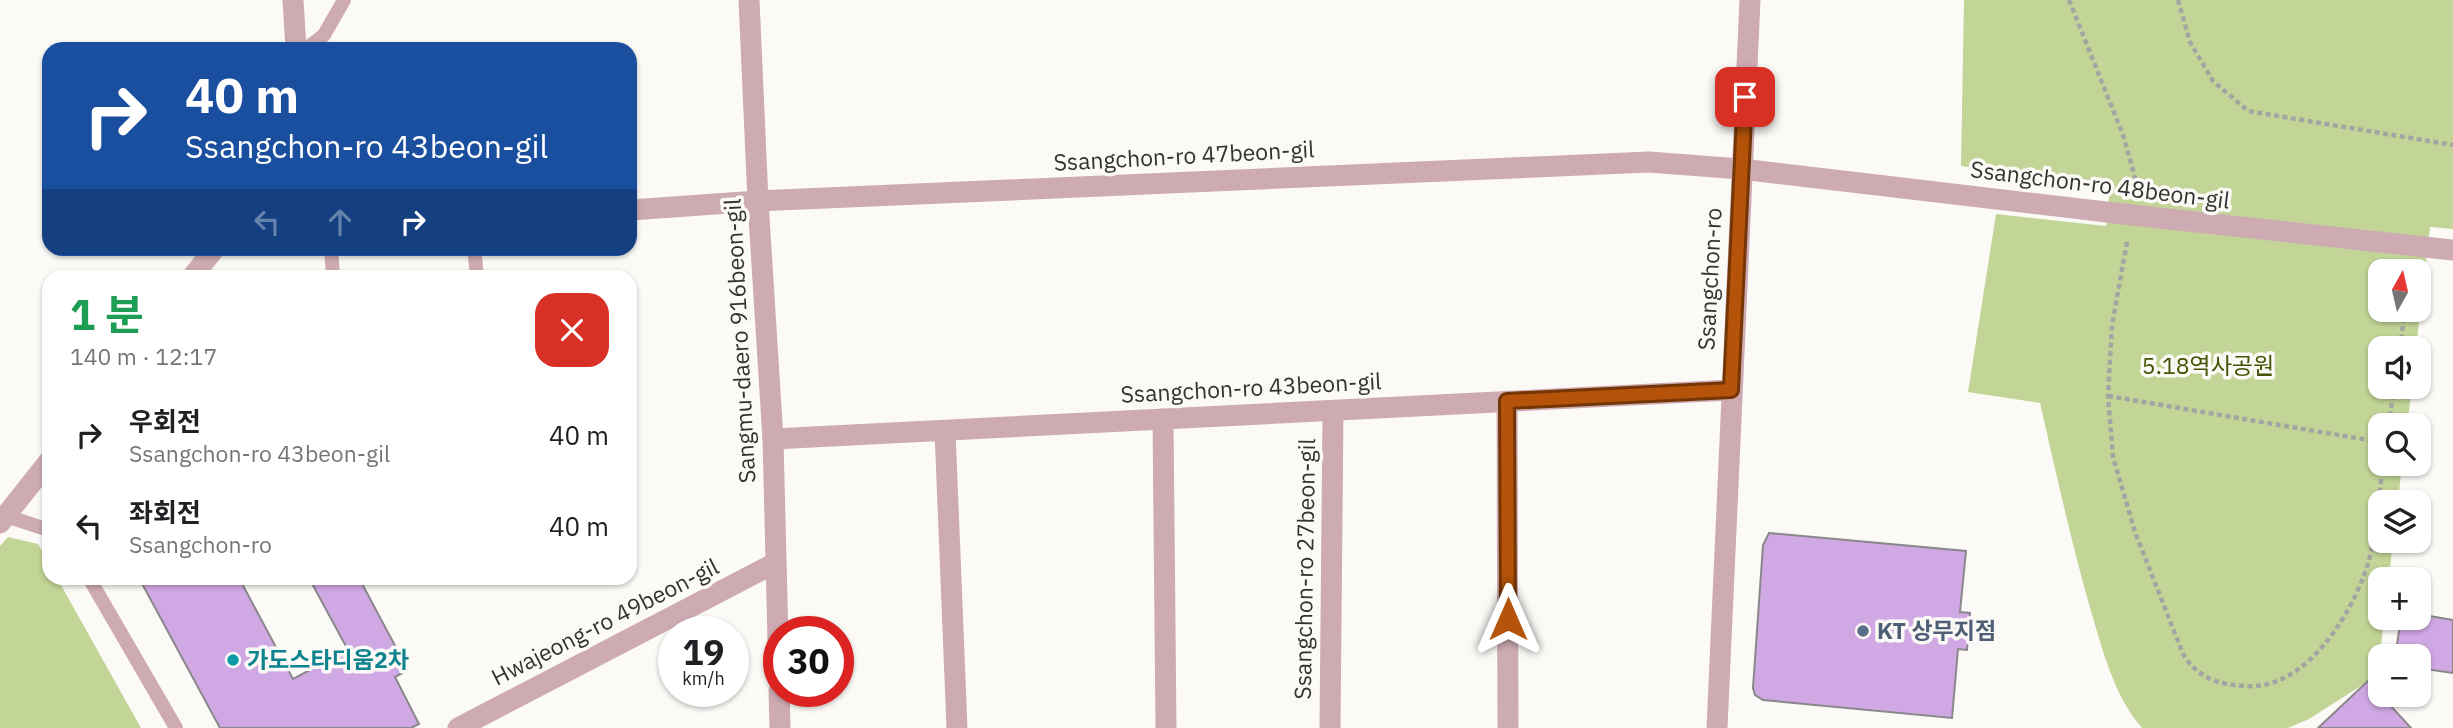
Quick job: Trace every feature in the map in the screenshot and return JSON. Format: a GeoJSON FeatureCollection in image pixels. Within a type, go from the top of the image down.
{"type":"FeatureCollection","features":[{"type":"Feature","properties":{"kind":"street"},"geometry":{"type":"LineString","coordinates":[[293,0],[296,42]]}},
{"type":"Feature","properties":{"kind":"street","name":"Sangmu-daero 916beon-gil"},"geometry":{"type":"LineString","coordinates":[[749,0],[773,439],[777,616]]}},
{"type":"Feature","properties":{"kind":"street","name":"Ssangchon-ro"},"geometry":{"type":"LineString","coordinates":[[1717,728],[1750,0]]}},
{"type":"Feature","properties":{"kind":"street","name":"Ssangchon-ro 47beon-gil"},"geometry":{"type":"LineString","coordinates":[[637,210],[758,201],[1649,162],[1741,169]]}},
{"type":"Feature","properties":{"kind":"street","name":"Ssangchon-ro 48beon-gil"},"geometry":{"type":"LineString","coordinates":[[1741,169],[2453,250]]}},
{"type":"Feature","properties":{"kind":"street"},"geometry":{"type":"LineString","coordinates":[[198,270],[209,256]]}},
{"type":"Feature","properties":{"kind":"street","name":"Ssangchon-ro 43beon-gil"},"geometry":{"type":"LineString","coordinates":[[773,439],[1731,390]]}},
{"type":"Feature","properties":{"kind":"street"},"geometry":{"type":"LineString","coordinates":[[1507,401],[1508,728]]}},
{"type":"Feature","properties":{"kind":"street","name":"Ssangchon-ro 27beon-gil"},"geometry":{"type":"LineString","coordinates":[[1330,728],[1333,411]]}},
{"type":"Feature","properties":{"kind":"street"},"geometry":{"type":"LineString","coordinates":[[1163,419],[1166,728]]}},
{"type":"Feature","properties":{"kind":"street"},"geometry":{"type":"LineString","coordinates":[[945,431],[957,728]]}},
{"type":"Feature","properties":{"kind":"street"},"geometry":{"type":"LineString","coordinates":[[2,518],[42,469]]}},
{"type":"Feature","properties":{"kind":"street","name":"Hwajeong-ro 49beon-gil"},"geometry":{"type":"LineString","coordinates":[[458,728],[775,563]]}},
{"type":"Feature","properties":{"kind":"street"},"geometry":{"type":"LineString","coordinates":[[779,707],[780,728]]}},
{"type":"Feature","properties":{"kind":"lane"},"geometry":{"type":"LineString","coordinates":[[314,42],[324,34],[344,0]]}},
{"type":"Feature","properties":{"kind":"lane"},"geometry":{"type":"LineString","coordinates":[[2,518],[42,528]]}},
{"type":"Feature","properties":{"kind":"lane"},"geometry":{"type":"LineString","coordinates":[[93,585],[176,728]]}},
{"type":"Feature","properties":{"kind":"path"},"geometry":{"type":"LineString","coordinates":[[2069,0],[2123,135],[2136,181],[2112,325],[2108,396],[2113,457],[2135,532],[2183,654],[2192,668],[2221,685],[2256,687],[2292,674],[2327,644],[2361,584],[2367,566],[2381,476]]}},
{"type":"Feature","properties":{"kind":"path"},"geometry":{"type":"LineString","coordinates":[[2178,0],[2190,42],[2213,81],[2248,111],[2453,145]]}},
{"type":"Feature","properties":{"kind":"path"},"geometry":{"type":"LineString","coordinates":[[2108,396],[2368,440]]}},
{"type":"Feature","properties":{"kind":"green space","name":"5.18역사공원"},"geometry":{"type":"Polygon","coordinates":[[[1964,0],[2453,0],[2453,229],[2430,227],[2426,259],[2368,259],[2368,322],[2419,322],[2417,336],[2368,336],[2368,399],[2410,399],[2409,413],[2368,413],[2368,476],[2401,476],[2399,490],[2368,490],[2368,553],[2392,553],[2390,567],[2368,567],[2368,630],[2383,630],[2381,644],[2368,644],[2368,681],[2309,719],[2288,728],[2142,728],[2124,702],[2100,642],[2040,403],[1968,392],[1996,214],[2106,226],[2110,186],[1961,166],[1964,0]]]}},
{"type":"Feature","properties":{"kind":"green space"},"geometry":{"type":"Polygon","coordinates":[[[8,537],[38,544],[42,551],[42,585],[61,585],[141,728],[0,728],[0,546],[8,537]]]}},
{"type":"Feature","properties":{"kind":"building","name":"KT 상무지점"},"geometry":{"type":"Polygon","coordinates":[[[1769,533],[1966,551],[1960,612],[1970,613],[1967,650],[1958,649],[1952,718],[1763,700],[1755,695],[1753,688],[1763,545],[1769,533]]]}},
{"type":"Feature","properties":{"kind":"building","name":"가도스타디움2차"},"geometry":{"type":"Polygon","coordinates":[[[143,585],[243,585],[293,679],[348,650],[313,585],[363,585],[408,670],[395,677],[419,724],[411,728],[220,728],[143,585]]]}},
{"type":"Feature","properties":{"kind":"building"},"geometry":{"type":"Polygon","coordinates":[[[2431,616],[2453,620],[2453,673],[2431,670],[2431,644],[2397,644],[2399,630],[2431,630],[2431,616]]]}},
{"type":"Feature","properties":{"kind":"building"},"geometry":{"type":"Polygon","coordinates":[[[2368,681],[2368,707],[2392,707],[2411,728],[2318,728],[2368,681]]]}},
{"type":"Feature","properties":{"kind":"place","name":"KT 상무지점"},"geometry":{"type":"Point","coordinates":[1863,631]}},
{"type":"Feature","properties":{"kind":"place","name":"가도스타디움2차"},"geometry":{"type":"Point","coordinates":[233,660]}},
{"type":"Feature","properties":{"kind":"route"},"geometry":{"type":"LineString","coordinates":[[1508,619],[1507,401],[1731,390],[1745,97]]}}]}
